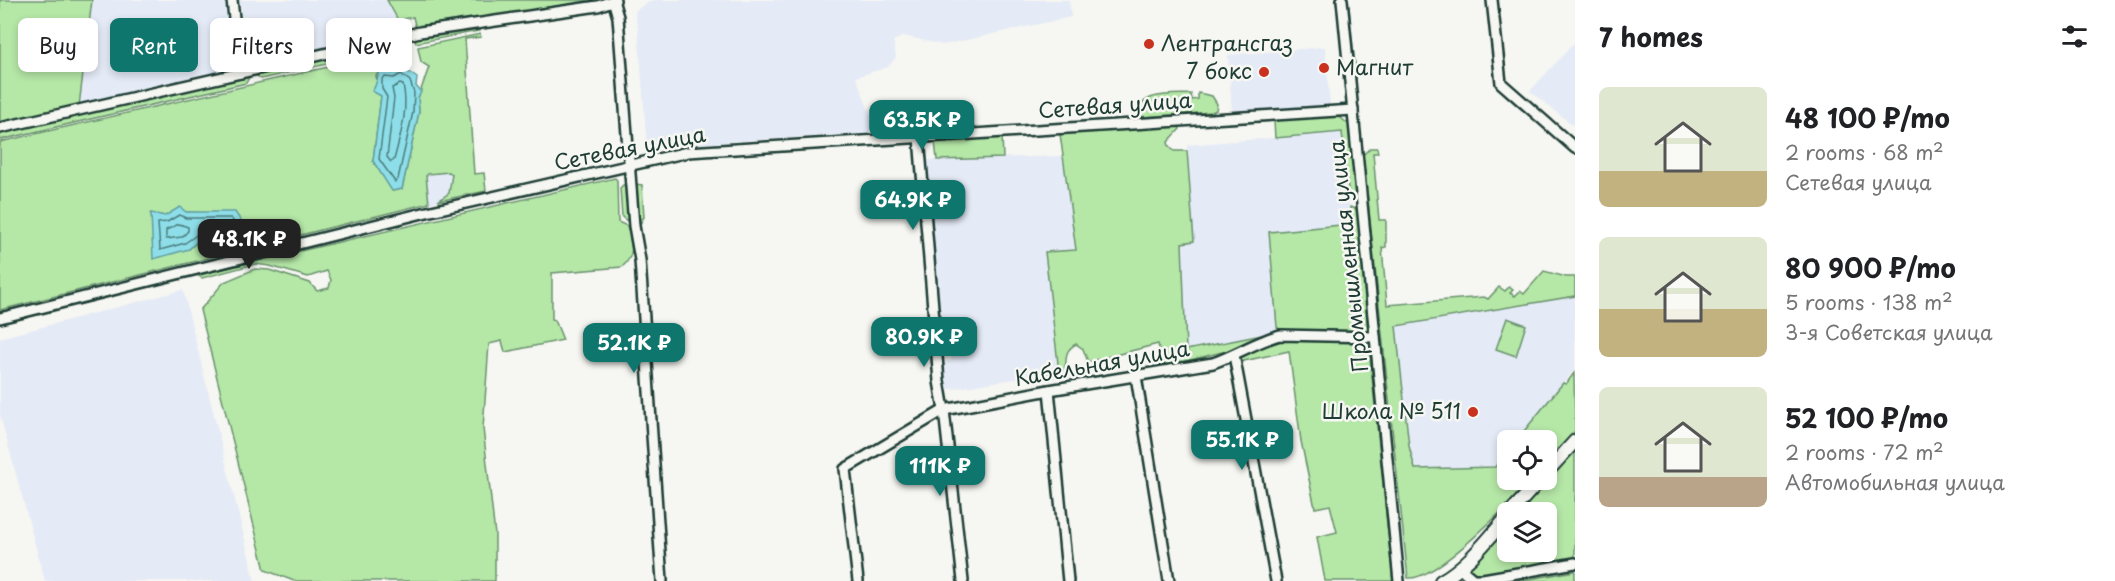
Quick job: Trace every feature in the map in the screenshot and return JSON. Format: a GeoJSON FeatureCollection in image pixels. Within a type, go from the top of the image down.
{"type":"FeatureCollection","features":[{"type":"Feature","properties":{"kind":"main road"},"geometry":{"type":"LineString","coordinates":[[1557,461],[1575,441]]}},
{"type":"Feature","properties":{"kind":"main road"},"geometry":{"type":"LineString","coordinates":[[1521,502],[1531,490]]}},
{"type":"Feature","properties":{"kind":"main road"},"geometry":{"type":"LineString","coordinates":[[1446,580],[1497,528]]}},
{"type":"Feature","properties":{"kind":"street"},"geometry":{"type":"LineString","coordinates":[[232,0],[240,73]]}},
{"type":"Feature","properties":{"kind":"street"},"geometry":{"type":"LineString","coordinates":[[0,128],[420,32],[598,6],[614,0],[618,17],[634,226],[640,260],[662,581]]}},
{"type":"Feature","properties":{"kind":"street","name":"Промышленная улица"},"geometry":{"type":"LineString","coordinates":[[1342,0],[1399,581]]}},
{"type":"Feature","properties":{"kind":"street"},"geometry":{"type":"LineString","coordinates":[[1492,0],[1501,83],[1575,148]]}},
{"type":"Feature","properties":{"kind":"street","name":"Сетевая улица"},"geometry":{"type":"LineString","coordinates":[[0,318],[427,212],[698,151],[1353,110]]}},
{"type":"Feature","properties":{"kind":"street"},"geometry":{"type":"LineString","coordinates":[[920,138],[939,381],[963,581]]}},
{"type":"Feature","properties":{"kind":"street","name":"Кабельная улица"},"geometry":{"type":"LineString","coordinates":[[858,581],[845,469],[944,410],[1212,363],[1280,335],[1375,337]]}},
{"type":"Feature","properties":{"kind":"street"},"geometry":{"type":"LineString","coordinates":[[1234,355],[1276,581]]}},
{"type":"Feature","properties":{"kind":"street"},"geometry":{"type":"LineString","coordinates":[[1136,376],[1169,581]]}},
{"type":"Feature","properties":{"kind":"street"},"geometry":{"type":"LineString","coordinates":[[1049,390],[1068,581]]}},
{"type":"Feature","properties":{"kind":"street"},"geometry":{"type":"LineString","coordinates":[[1460,568],[1473,579],[1483,579],[1575,562]]}},
{"type":"Feature","properties":{"kind":"shaded area"},"geometry":{"type":"Polygon","coordinates":[[[92,0],[225,0],[227,18],[210,18],[210,72],[223,72],[79,106],[83,72],[98,72],[98,18],[90,18],[92,0]]]}},
{"type":"Feature","properties":{"kind":"shaded area"},"geometry":{"type":"Polygon","coordinates":[[[240,0],[387,0],[397,18],[326,18],[326,48],[314,51],[314,18],[242,18],[240,0]]]}},
{"type":"Feature","properties":{"kind":"shaded area"},"geometry":{"type":"Polygon","coordinates":[[[653,0],[1069,0],[1071,17],[943,45],[904,36],[893,41],[896,57],[888,67],[856,77],[876,129],[869,133],[647,147],[638,28],[635,15],[636,10],[653,0]]]}},
{"type":"Feature","properties":{"kind":"shaded area"},"geometry":{"type":"Polygon","coordinates":[[[1575,42],[1575,127],[1530,91],[1575,42]]]}},
{"type":"Feature","properties":{"kind":"shaded area"},"geometry":{"type":"Polygon","coordinates":[[[1325,47],[1330,105],[1232,111],[1228,55],[1325,47]]]}},
{"type":"Feature","properties":{"kind":"shaded area"},"geometry":{"type":"Polygon","coordinates":[[[1342,132],[1351,224],[1269,232],[1277,327],[1272,333],[1186,351],[1182,242],[1194,241],[1187,145],[1342,132]]]}},
{"type":"Feature","properties":{"kind":"shaded area"},"geometry":{"type":"Polygon","coordinates":[[[1063,156],[1076,250],[1045,253],[1059,372],[951,389],[946,387],[942,366],[945,362],[952,360],[951,353],[945,353],[941,349],[939,336],[941,333],[925,160],[1063,156]]]}},
{"type":"Feature","properties":{"kind":"shaded area"},"geometry":{"type":"Polygon","coordinates":[[[449,172],[452,174],[449,193],[438,201],[429,203],[426,176],[449,172]]]}},
{"type":"Feature","properties":{"kind":"shaded area"},"geometry":{"type":"Polygon","coordinates":[[[183,290],[255,581],[45,581],[0,415],[0,338],[183,290]]]}},
{"type":"Feature","properties":{"kind":"shaded area","name":"Школа № 511"},"geometry":{"type":"Polygon","coordinates":[[[1575,296],[1575,369],[1525,430],[1497,430],[1497,464],[1495,467],[1415,469],[1412,466],[1396,326],[1575,296]]]}},
{"type":"Feature","properties":{"kind":"green space"},"geometry":{"type":"Polygon","coordinates":[[[0,0],[92,0],[90,18],[18,18],[18,72],[83,72],[79,106],[0,124],[0,0]]]}},
{"type":"Feature","properties":{"kind":"green space"},"geometry":{"type":"Polygon","coordinates":[[[387,0],[593,0],[594,2],[416,29],[413,17],[397,18],[387,0]]]}},
{"type":"Feature","properties":{"kind":"green space"},"geometry":{"type":"Polygon","coordinates":[[[478,26],[479,31],[416,43],[415,39],[417,36],[478,26]]]}},
{"type":"Feature","properties":{"kind":"green space"},"geometry":{"type":"Polygon","coordinates":[[[480,34],[481,37],[465,39],[474,174],[484,173],[486,191],[438,201],[449,193],[452,174],[449,172],[428,174],[426,176],[429,203],[0,310],[0,142],[326,68],[326,72],[379,72],[376,76],[381,96],[373,161],[393,191],[402,189],[419,112],[418,98],[429,67],[421,62],[418,47],[480,34]],[[186,212],[165,216],[151,214],[189,249],[199,240],[209,241],[209,213],[186,212]]]}},
{"type":"Feature","properties":{"kind":"green space"},"geometry":{"type":"Polygon","coordinates":[[[326,57],[326,64],[314,67],[314,59],[326,57]]]}},
{"type":"Feature","properties":{"kind":"green space"},"geometry":{"type":"Polygon","coordinates":[[[258,72],[292,72],[261,79],[253,73],[258,72]]]}},
{"type":"Feature","properties":{"kind":"green space"},"geometry":{"type":"Polygon","coordinates":[[[251,74],[246,83],[0,140],[0,132],[251,74]]]}},
{"type":"Feature","properties":{"kind":"green space"},"geometry":{"type":"Polygon","coordinates":[[[1198,93],[1212,96],[1217,104],[1216,110],[1143,117],[1138,112],[1141,105],[1152,97],[1191,94],[1192,100],[1198,99],[1198,93]]]}},
{"type":"Feature","properties":{"kind":"green space"},"geometry":{"type":"Polygon","coordinates":[[[1330,115],[1341,118],[1349,125],[1356,198],[1349,199],[1342,132],[1275,138],[1274,121],[1229,124],[1229,122],[1330,115]]]}},
{"type":"Feature","properties":{"kind":"green space"},"geometry":{"type":"Polygon","coordinates":[[[1177,124],[1180,129],[1168,142],[1174,151],[1187,151],[1194,241],[1182,243],[1186,350],[1272,333],[1234,349],[1163,367],[1158,344],[1088,362],[1083,349],[1076,344],[1067,353],[1063,371],[1049,378],[1048,374],[1059,372],[1045,252],[1076,250],[1060,134],[1177,124]]]}},
{"type":"Feature","properties":{"kind":"green space"},"geometry":{"type":"Polygon","coordinates":[[[1002,136],[1003,158],[937,160],[935,141],[1002,136]]]}},
{"type":"Feature","properties":{"kind":"green space"},"geometry":{"type":"Polygon","coordinates":[[[1370,148],[1377,148],[1378,153],[1373,153],[1379,220],[1386,220],[1386,247],[1382,248],[1387,305],[1484,297],[1488,299],[1499,287],[1505,291],[1509,287],[1513,290],[1510,293],[1515,296],[1520,291],[1524,294],[1544,271],[1575,277],[1575,296],[1396,326],[1409,446],[1415,469],[1495,467],[1497,464],[1497,490],[1521,490],[1510,502],[1497,502],[1497,516],[1455,554],[1437,567],[1421,575],[1408,578],[1363,155],[1370,148]]]}},
{"type":"Feature","properties":{"kind":"green space"},"geometry":{"type":"Polygon","coordinates":[[[615,178],[617,180],[618,222],[627,226],[631,243],[630,258],[627,262],[622,267],[552,273],[552,319],[555,320],[563,340],[505,352],[502,341],[489,344],[483,428],[495,535],[495,581],[294,581],[265,570],[200,310],[224,282],[255,269],[269,270],[310,283],[317,291],[329,288],[331,280],[327,271],[308,277],[255,264],[202,278],[197,275],[615,178]]]}},
{"type":"Feature","properties":{"kind":"green space"},"geometry":{"type":"Polygon","coordinates":[[[635,184],[642,185],[644,217],[639,228],[635,184]]]}},
{"type":"Feature","properties":{"kind":"green space"},"geometry":{"type":"Polygon","coordinates":[[[628,185],[631,224],[622,217],[620,188],[628,185]]]}},
{"type":"Feature","properties":{"kind":"green space"},"geometry":{"type":"Polygon","coordinates":[[[1350,207],[1356,209],[1358,213],[1368,332],[1362,335],[1285,333],[1277,327],[1269,232],[1351,224],[1350,207]]]}},
{"type":"Feature","properties":{"kind":"green space"},"geometry":{"type":"Polygon","coordinates":[[[1507,318],[1526,325],[1516,356],[1496,349],[1507,318]]]}},
{"type":"Feature","properties":{"kind":"green space"},"geometry":{"type":"Polygon","coordinates":[[[1293,337],[1345,339],[1369,348],[1393,581],[1325,581],[1317,537],[1337,532],[1330,505],[1315,508],[1301,441],[1289,351],[1239,362],[1237,356],[1267,341],[1293,337]]]}},
{"type":"Feature","properties":{"kind":"green space"},"geometry":{"type":"Polygon","coordinates":[[[1574,373],[1575,431],[1557,452],[1557,430],[1525,430],[1563,383],[1566,384],[1574,373]]]}},
{"type":"Feature","properties":{"kind":"green space"},"geometry":{"type":"Polygon","coordinates":[[[1575,451],[1575,559],[1485,575],[1473,575],[1467,570],[1497,536],[1497,562],[1557,562],[1557,502],[1529,502],[1540,490],[1557,490],[1557,471],[1575,451]]]}},
{"type":"Feature","properties":{"kind":"green space"},"geometry":{"type":"Polygon","coordinates":[[[1575,571],[1575,581],[1518,581],[1575,571]]]}},
{"type":"Feature","properties":{"kind":"water"},"geometry":{"type":"Polygon","coordinates":[[[380,72],[409,72],[417,78],[416,86],[421,92],[418,98],[419,112],[402,189],[392,191],[373,161],[381,96],[372,91],[380,72]]]}},
{"type":"Feature","properties":{"kind":"water"},"geometry":{"type":"Polygon","coordinates":[[[180,207],[186,212],[235,212],[245,227],[233,239],[216,245],[209,241],[199,240],[189,249],[153,259],[151,213],[165,216],[180,207]]]}},
{"type":"Feature","properties":{"kind":"waterway"},"geometry":{"type":"LineString","coordinates":[[1348,0],[1356,80]]}},
{"type":"Feature","properties":{"kind":"place","name":"Лентрансгаз"},"geometry":{"type":"Point","coordinates":[1149,44]}},
{"type":"Feature","properties":{"kind":"place","name":"Магнит"},"geometry":{"type":"Point","coordinates":[1324,68]}},
{"type":"Feature","properties":{"kind":"place","name":"7 бокс"},"geometry":{"type":"Point","coordinates":[1264,72]}},
{"type":"Feature","properties":{"kind":"place","name":"Школа № 511"},"geometry":{"type":"Point","coordinates":[1473,412]}}]}
